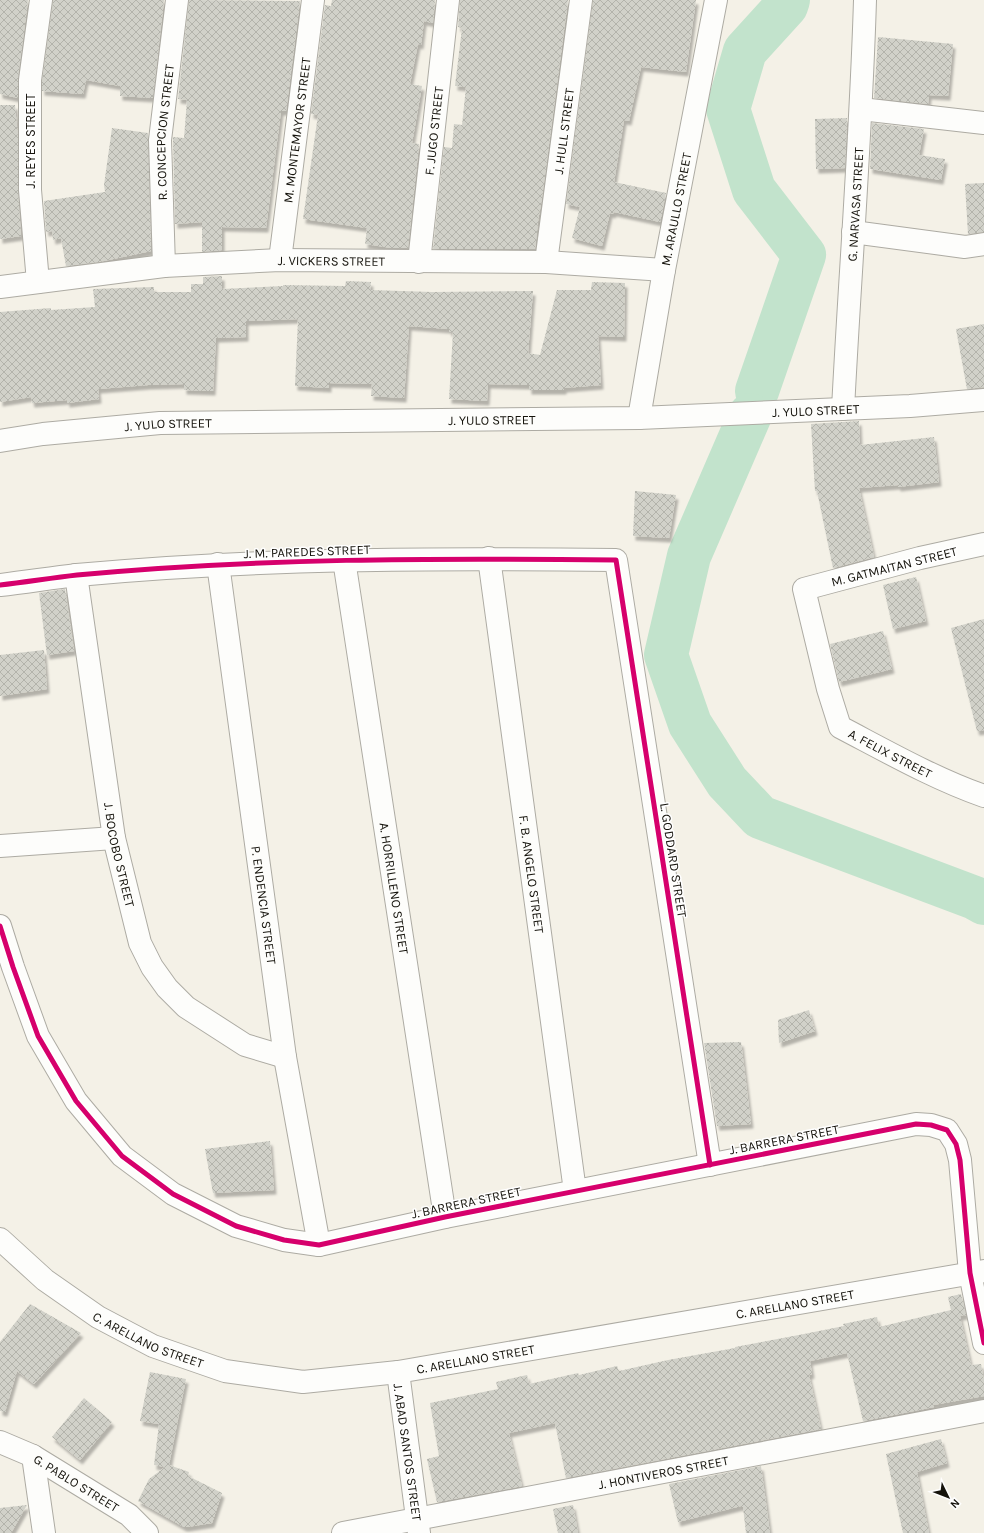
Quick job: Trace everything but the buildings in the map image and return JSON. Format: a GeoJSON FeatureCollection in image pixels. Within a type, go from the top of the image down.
{"type":"FeatureCollection","features":[{"type":"Feature","properties":{"kind":"street","name":"J. REYES STREET"},"geometry":{"type":"LineString","coordinates":[[38,282],[30,190],[30,80],[41,0]]}},
{"type":"Feature","properties":{"kind":"street","name":"R. CONCEPCION STREET"},"geometry":{"type":"LineString","coordinates":[[164,266],[160,140],[177,0]]}},
{"type":"Feature","properties":{"kind":"street","name":"M. MONTEMAYOR STREET"},"geometry":{"type":"LineString","coordinates":[[280,260],[313,0]]}},
{"type":"Feature","properties":{"kind":"street","name":"F. JUGO STREET"},"geometry":{"type":"LineString","coordinates":[[418,262],[448,0]]}},
{"type":"Feature","properties":{"kind":"street","name":"J. HULL STREET"},"geometry":{"type":"LineString","coordinates":[[546,262],[581,0]]}},
{"type":"Feature","properties":{"kind":"street","name":"M. ARAULLO STREET"},"geometry":{"type":"LineString","coordinates":[[639,418],[664,270],[716,0]]}},
{"type":"Feature","properties":{"kind":"street","name":"G. NARVASA STREET"},"geometry":{"type":"LineString","coordinates":[[843,409],[852,232],[861,109],[865,0]]}},
{"type":"Feature","properties":{"kind":"street"},"geometry":{"type":"LineString","coordinates":[[861,109],[984,123]]}},
{"type":"Feature","properties":{"kind":"street"},"geometry":{"type":"LineString","coordinates":[[852,232],[965,247],[984,244]]}},
{"type":"Feature","properties":{"kind":"street","name":"J. VICKERS STREET"},"geometry":{"type":"LineString","coordinates":[[0,287],[164,266],[280,260],[546,262],[664,270]]}},
{"type":"Feature","properties":{"kind":"street","name":"J. YULO STREET"},"geometry":{"type":"LineString","coordinates":[[0,442],[44,434],[160,423],[639,418],[910,406],[984,400]]}},
{"type":"Feature","properties":{"kind":"street","name":"M. GATMAITAN STREET"},"geometry":{"type":"LineString","coordinates":[[804,589],[920,558],[984,544]]}},
{"type":"Feature","properties":{"kind":"street","name":"J. M. PAREDES STREET"},"geometry":{"type":"LineString","coordinates":[[0,585],[76,575],[218,564],[344,560],[489,558],[616,560]]}},
{"type":"Feature","properties":{"kind":"street","name":"F. B. ANGELO STREET"},"geometry":{"type":"LineString","coordinates":[[489,558],[575,1191]]}},
{"type":"Feature","properties":{"kind":"street","name":"A. HORRILLENO STREET"},"geometry":{"type":"LineString","coordinates":[[344,560],[445,1217]]}},
{"type":"Feature","properties":{"kind":"street","name":"L. GODDARD STREET"},"geometry":{"type":"LineString","coordinates":[[616,560],[710,1165]]}},
{"type":"Feature","properties":{"kind":"street","name":"P. ENDENCIA STREET"},"geometry":{"type":"LineString","coordinates":[[218,564],[285,1057],[319,1245]]}},
{"type":"Feature","properties":{"kind":"street","name":"J. BOCOBO STREET"},"geometry":{"type":"LineString","coordinates":[[76,575],[114,838],[140,942],[152,967],[167,988],[186,1007],[245,1045],[285,1057]]}},
{"type":"Feature","properties":{"kind":"street","name":"A. FELIX STREET"},"geometry":{"type":"LineString","coordinates":[[804,589],[828,689],[840,727],[896,756],[970,791],[984,796]]}},
{"type":"Feature","properties":{"kind":"street"},"geometry":{"type":"LineString","coordinates":[[0,846],[114,838]]}},
{"type":"Feature","properties":{"kind":"street","name":"J. BARRERA STREET"},"geometry":{"type":"LineString","coordinates":[[0,926],[38,1036],[76,1101],[122,1156],[173,1194],[236,1226],[284,1240],[319,1245],[445,1217],[916,1124],[931,1125],[947,1130],[956,1144],[960,1160],[977,1272]]}},
{"type":"Feature","properties":{"kind":"street","name":"C. ARELLANO STREET"},"geometry":{"type":"LineString","coordinates":[[0,1239],[45,1280],[98,1317],[153,1346],[225,1371],[303,1382],[398,1372],[977,1272]]}},
{"type":"Feature","properties":{"kind":"street"},"geometry":{"type":"LineString","coordinates":[[977,1272],[984,1343]]}},
{"type":"Feature","properties":{"kind":"street","name":"J. ABAD SANTOS STREET"},"geometry":{"type":"LineString","coordinates":[[398,1372],[418,1526]]}},
{"type":"Feature","properties":{"kind":"street","name":"J. HONTIVEROS STREET"},"geometry":{"type":"LineString","coordinates":[[343,1533],[418,1526],[984,1411]]}},
{"type":"Feature","properties":{"kind":"street","name":"G. PABLO STREET"},"geometry":{"type":"LineString","coordinates":[[0,1442],[33,1456],[128,1515],[147,1533]]}},
{"type":"Feature","properties":{"kind":"street"},"geometry":{"type":"LineString","coordinates":[[33,1456],[44,1533]]}},
{"type":"Feature","properties":{"kind":"waterway"},"geometry":{"type":"LineString","coordinates":[[757,391],[804,255],[754,190],[728,109],[745,51],[786,6],[788,0]]}},
{"type":"Feature","properties":{"kind":"waterway"},"geometry":{"type":"LineString","coordinates":[[750,415],[689,556],[666,655],[690,724],[727,782],[760,817],[975,898],[984,903]]}},
{"type":"Feature","properties":{"kind":"cycle path"},"geometry":{"type":"LineString","coordinates":[[0,585],[77,575],[144,569],[279,562],[414,559],[616,560],[710,1165]]}},
{"type":"Feature","properties":{"kind":"cycle path"},"geometry":{"type":"LineString","coordinates":[[0,926],[38,1036],[76,1101],[122,1156],[173,1194],[236,1226],[284,1240],[319,1245],[445,1217],[916,1124],[931,1125],[947,1130],[956,1144],[960,1160],[970,1273],[984,1343]]}}]}
